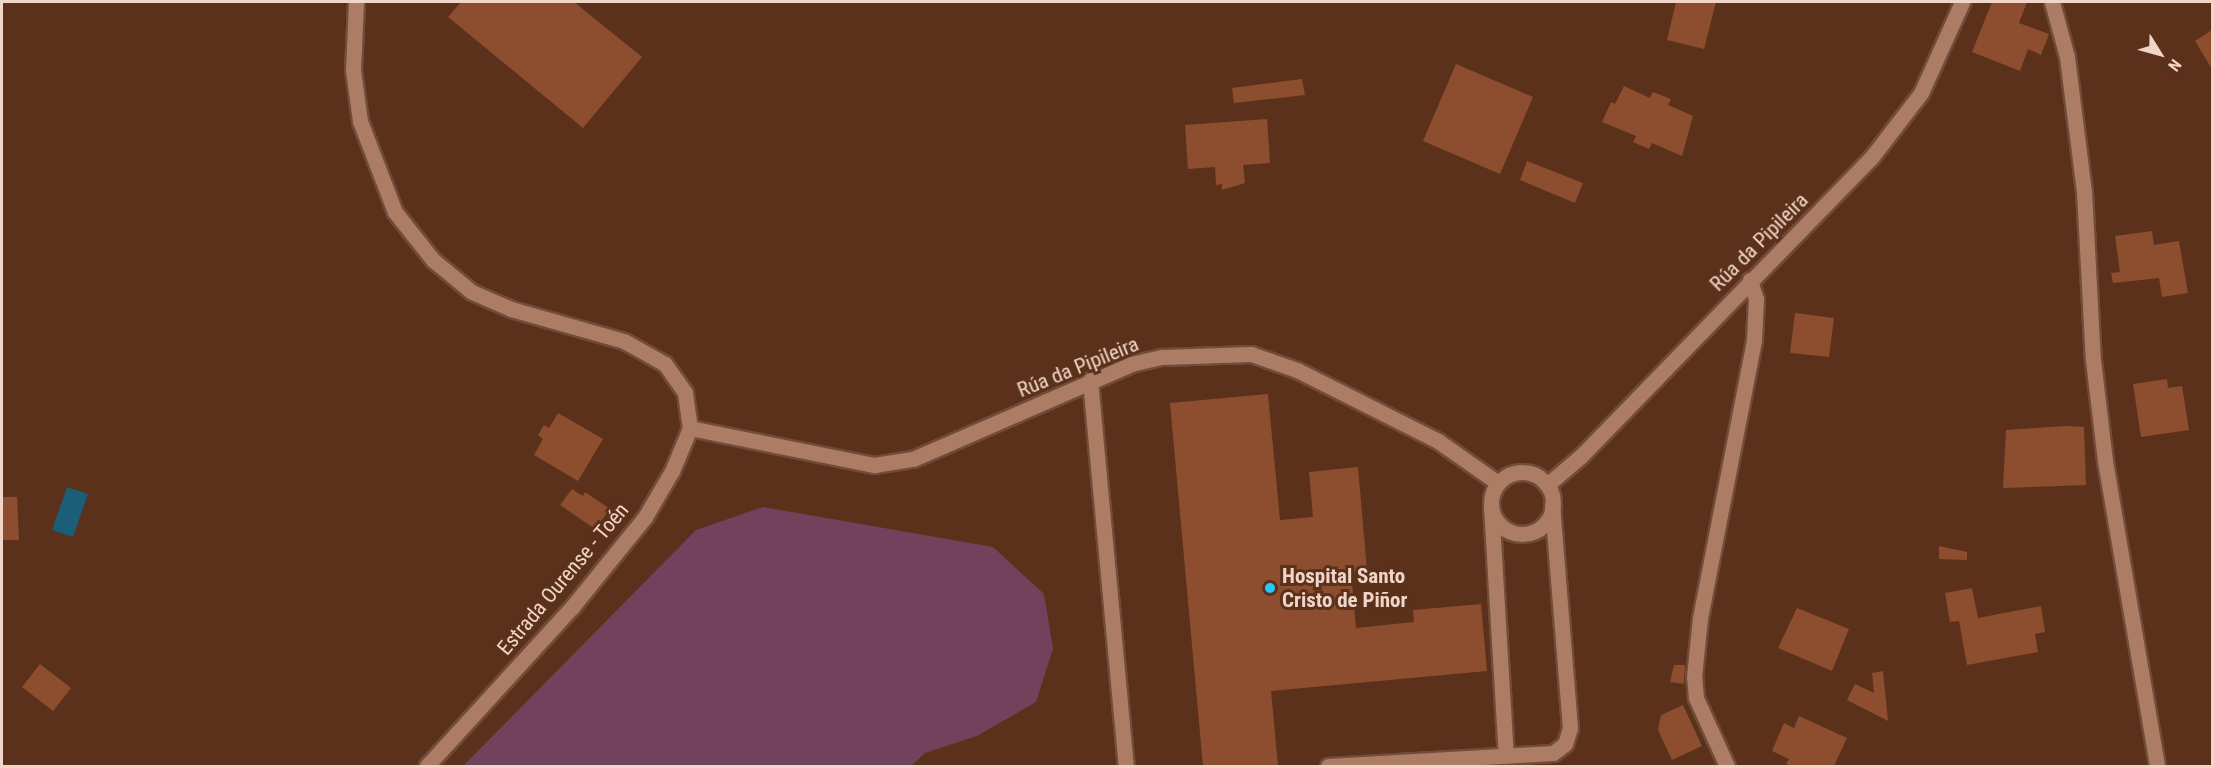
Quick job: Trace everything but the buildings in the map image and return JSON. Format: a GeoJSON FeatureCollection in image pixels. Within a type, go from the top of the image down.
{"type":"FeatureCollection","features":[{"type":"Feature","properties":{"kind":"street","name":"Estrada Ourense - Toén"},"geometry":{"type":"LineString","coordinates":[[356,2],[353,70],[360,121],[395,212],[433,260],[472,291],[511,309],[624,341],[665,364],[686,393],[690,428],[672,471],[645,517],[572,607],[427,766]]}},
{"type":"Feature","properties":{"kind":"street","name":"Rúa da Pipileira"},"geometry":{"type":"LineString","coordinates":[[1547,485],[1581,456],[1898,126],[1936,66],[1962,2]]}},
{"type":"Feature","properties":{"kind":"street"},"geometry":{"type":"LineString","coordinates":[[2052,2],[2067,57],[2084,191],[2092,360],[2105,461],[2157,766]]}},
{"type":"Feature","properties":{"kind":"street"},"geometry":{"type":"LineString","coordinates":[[1727,766],[1696,698],[1694,677],[1700,618],[1754,340],[1756,299],[1750,280]]}},
{"type":"Feature","properties":{"kind":"street","name":"Rúa da Pipileira"},"geometry":{"type":"LineString","coordinates":[[690,428],[874,465],[913,459],[1090,380],[1162,357],[1251,354],[1297,370],[1438,441],[1498,483]]}},
{"type":"Feature","properties":{"kind":"street"},"geometry":{"type":"LineString","coordinates":[[1090,380],[1126,766]]}},
{"type":"Feature","properties":{"kind":"street"},"geometry":{"type":"LineString","coordinates":[[1328,766],[1506,756],[1552,753],[1565,744],[1570,728],[1552,505],[1547,485],[1530,472],[1520,471],[1498,483],[1491,506],[1506,756]]}},
{"type":"Feature","properties":{"kind":"street"},"geometry":{"type":"LineString","coordinates":[[1491,506],[1494,516],[1507,530],[1526,533],[1544,524],[1552,505]]}},
{"type":"Feature","properties":{"kind":"shaded area"},"geometry":{"type":"Polygon","coordinates":[[[763,507],[993,547],[1044,594],[1053,649],[1036,702],[977,736],[925,753],[911,766],[463,766],[696,530],[763,507]]]}},
{"type":"Feature","properties":{"kind":"water"},"geometry":{"type":"Polygon","coordinates":[[[67,487],[88,494],[73,537],[52,530],[67,487]]]}},
{"type":"Feature","properties":{"kind":"place","name":"Hospital Santo Cristo de Piñor"},"geometry":{"type":"Point","coordinates":[1270,588]}}]}
